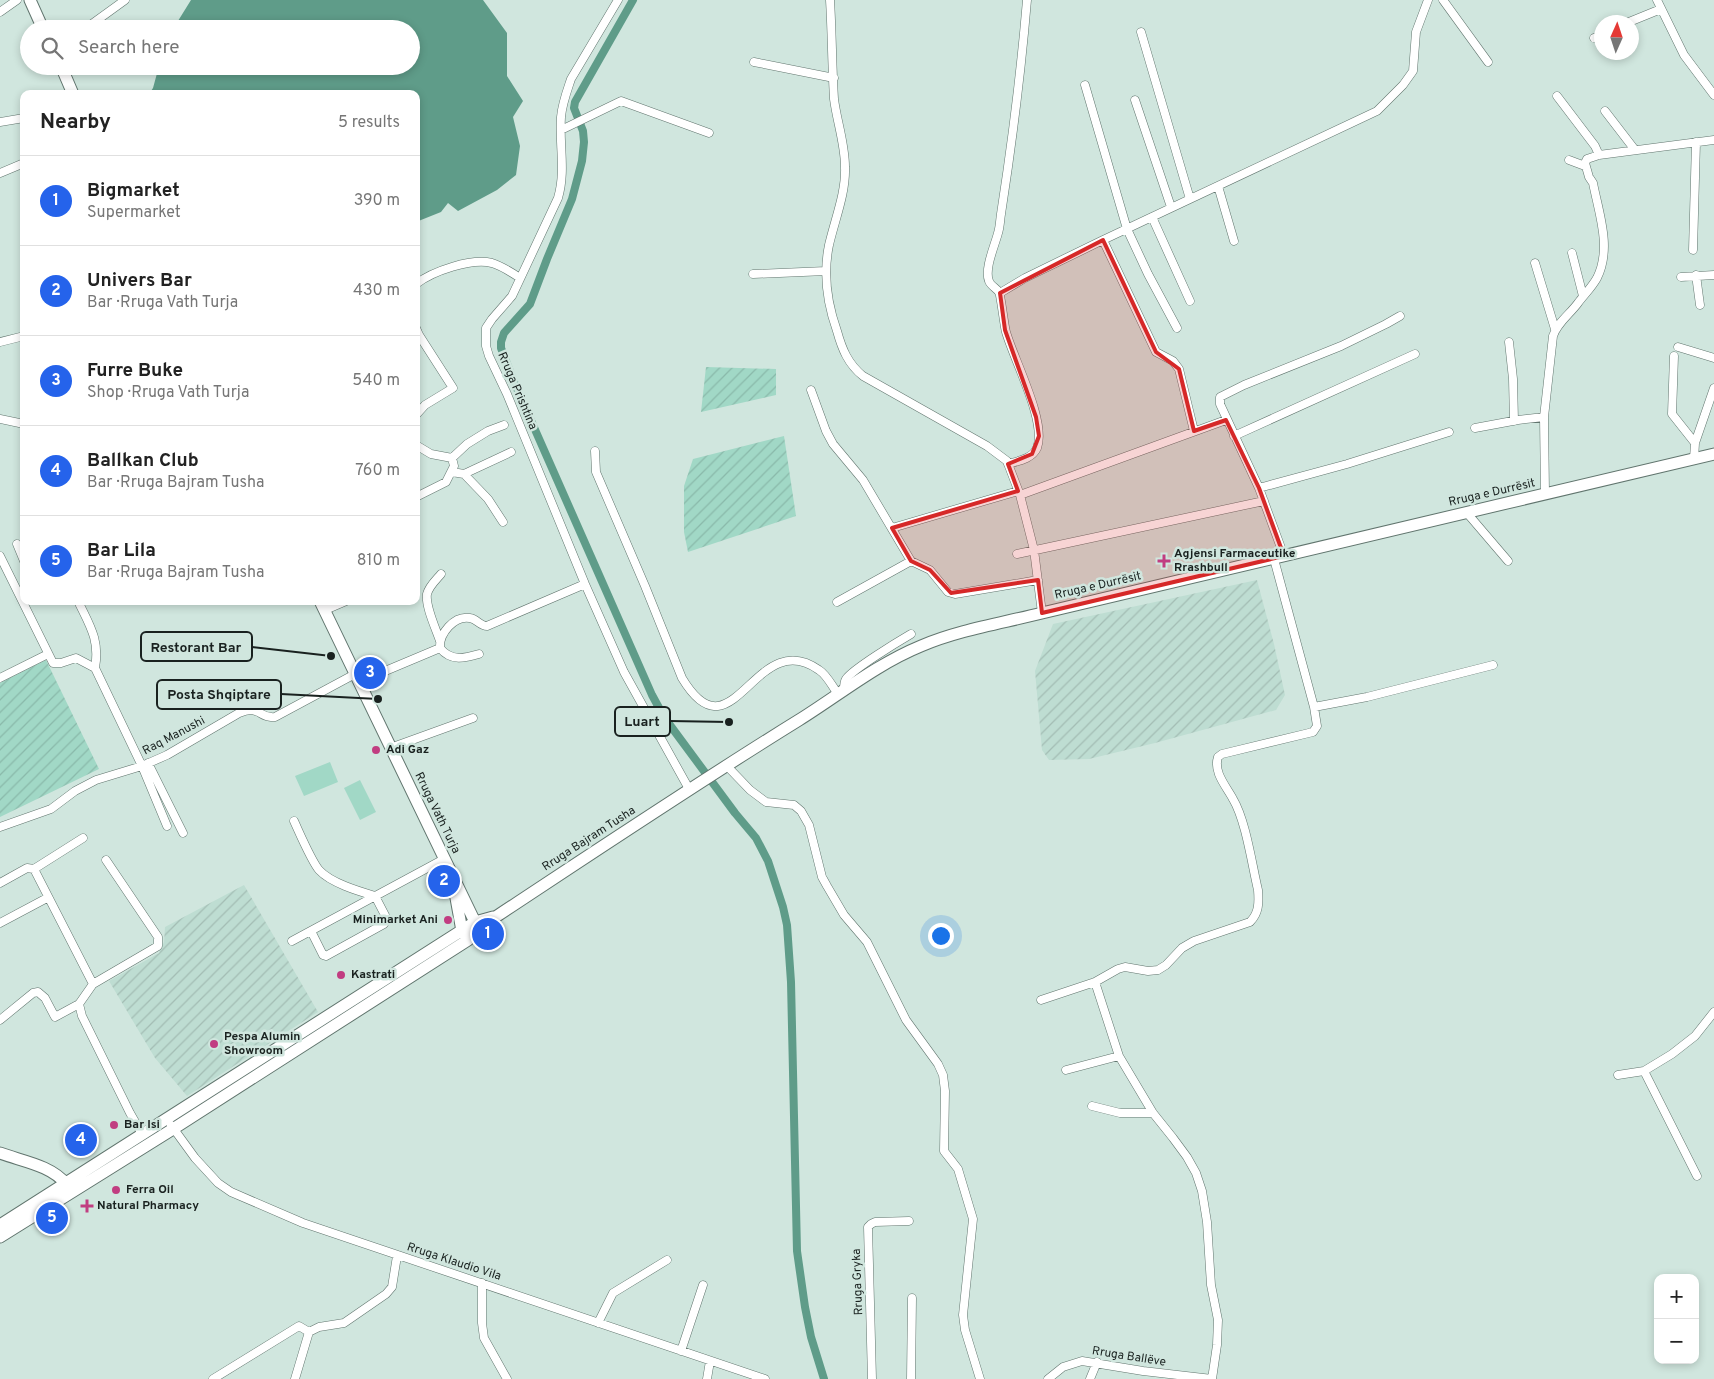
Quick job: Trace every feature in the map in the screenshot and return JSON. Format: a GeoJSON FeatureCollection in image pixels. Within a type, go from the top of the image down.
{"type":"FeatureCollection","features":[{"type":"Feature","properties":{"kind":"main road"},"geometry":{"type":"LineString","coordinates":[[30,0],[39,20]]}},
{"type":"Feature","properties":{"kind":"main road"},"geometry":{"type":"LineString","coordinates":[[65,75],[71,90]]}},
{"type":"Feature","properties":{"kind":"main road","name":"Rruga e Durrësit"},"geometry":{"type":"LineString","coordinates":[[693,787],[870,673],[921,646],[941,638],[1714,454]]}},
{"type":"Feature","properties":{"kind":"main road","name":"Rruga Vath Turja"},"geometry":{"type":"LineString","coordinates":[[322,606],[475,922]]}},
{"type":"Feature","properties":{"kind":"main road","name":"Rruga Bajram Tusha"},"geometry":{"type":"LineString","coordinates":[[0,1237],[170,1124],[469,935],[693,787]]}},
{"type":"Feature","properties":{"kind":"main road","name":"Rruga Vath Turja"},"geometry":{"type":"LineString","coordinates":[[452,873],[469,935]]}},
{"type":"Feature","properties":{"kind":"main road","name":"Rruga Bajram Tusha"},"geometry":{"type":"LineString","coordinates":[[469,935],[475,922],[497,916]]}},
{"type":"Feature","properties":{"kind":"main road","name":"Rruga Bajram Tusha"},"geometry":{"type":"LineString","coordinates":[[0,1225],[142,1134],[170,1124]]}},
{"type":"Feature","properties":{"kind":"main road"},"geometry":{"type":"LineString","coordinates":[[0,1153],[49,1170],[66,1184]]}},
{"type":"Feature","properties":{"kind":"street"},"geometry":{"type":"LineString","coordinates":[[0,12],[17,0]]}},
{"type":"Feature","properties":{"kind":"street"},"geometry":{"type":"LineString","coordinates":[[97,20],[125,0]]}},
{"type":"Feature","properties":{"kind":"street","name":"Rruga Prishtina"},"geometry":{"type":"LineString","coordinates":[[618,0],[571,79],[562,106],[563,170],[562,185],[558,198],[512,296],[486,328],[486,346],[585,584],[624,672],[693,787]]}},
{"type":"Feature","properties":{"kind":"street"},"geometry":{"type":"LineString","coordinates":[[830,0],[834,98],[843,145],[845,173],[843,190],[829,245],[826,271],[828,300],[841,346],[854,368],[879,386],[987,446],[1004,458],[1019,493],[1034,550],[1042,614]]}},
{"type":"Feature","properties":{"kind":"street"},"geometry":{"type":"LineString","coordinates":[[1008,464],[1025,459],[1032,454],[1036,448],[1039,436],[1036,416],[1006,330],[1000,293],[989,281],[989,265],[998,232],[1010,154],[1023,47],[1026,0]]}},
{"type":"Feature","properties":{"kind":"street"},"geometry":{"type":"LineString","coordinates":[[1000,293],[1025,278],[1103,240],[1377,111],[1404,85],[1413,71],[1416,32],[1428,0]]}},
{"type":"Feature","properties":{"kind":"street"},"geometry":{"type":"LineString","coordinates":[[1443,0],[1488,62]]}},
{"type":"Feature","properties":{"kind":"street"},"geometry":{"type":"LineString","coordinates":[[1657,0],[1684,55],[1714,95]]}},
{"type":"Feature","properties":{"kind":"street"},"geometry":{"type":"LineString","coordinates":[[1639,18],[1661,9]]}},
{"type":"Feature","properties":{"kind":"street"},"geometry":{"type":"LineString","coordinates":[[1141,32],[1190,199]]}},
{"type":"Feature","properties":{"kind":"street"},"geometry":{"type":"LineString","coordinates":[[754,62],[834,78]]}},
{"type":"Feature","properties":{"kind":"street"},"geometry":{"type":"LineString","coordinates":[[1085,86],[1127,229],[1176,328]]}},
{"type":"Feature","properties":{"kind":"street"},"geometry":{"type":"LineString","coordinates":[[1557,96],[1599,154]]}},
{"type":"Feature","properties":{"kind":"street"},"geometry":{"type":"LineString","coordinates":[[1135,100],[1170,208]]}},
{"type":"Feature","properties":{"kind":"street"},"geometry":{"type":"LineString","coordinates":[[562,130],[621,101],[710,133]]}},
{"type":"Feature","properties":{"kind":"street"},"geometry":{"type":"LineString","coordinates":[[1604,111],[1635,150]]}},
{"type":"Feature","properties":{"kind":"street"},"geometry":{"type":"LineString","coordinates":[[0,122],[20,119]]}},
{"type":"Feature","properties":{"kind":"street"},"geometry":{"type":"LineString","coordinates":[[1585,166],[1588,159],[1599,154],[1714,140]]}},
{"type":"Feature","properties":{"kind":"street"},"geometry":{"type":"LineString","coordinates":[[1693,250],[1696,142]]}},
{"type":"Feature","properties":{"kind":"street"},"geometry":{"type":"LineString","coordinates":[[1555,328],[1596,279],[1600,269],[1604,243],[1593,183],[1585,166],[1569,160]]}},
{"type":"Feature","properties":{"kind":"street"},"geometry":{"type":"LineString","coordinates":[[0,173],[20,165]]}},
{"type":"Feature","properties":{"kind":"street"},"geometry":{"type":"LineString","coordinates":[[1218,186],[1234,241]]}},
{"type":"Feature","properties":{"kind":"street"},"geometry":{"type":"LineString","coordinates":[[1152,217],[1190,301]]}},
{"type":"Feature","properties":{"kind":"street"},"geometry":{"type":"LineString","coordinates":[[1103,240],[1156,352],[1173,361],[1179,369],[1194,431]]}},
{"type":"Feature","properties":{"kind":"street"},"geometry":{"type":"LineString","coordinates":[[1572,253],[1583,296]]}},
{"type":"Feature","properties":{"kind":"street"},"geometry":{"type":"LineString","coordinates":[[420,282],[434,273],[463,264],[479,262],[502,267],[520,278]]}},
{"type":"Feature","properties":{"kind":"street"},"geometry":{"type":"LineString","coordinates":[[1536,263],[1555,328],[1544,417],[1545,494]]}},
{"type":"Feature","properties":{"kind":"street"},"geometry":{"type":"LineString","coordinates":[[752,274],[826,271]]}},
{"type":"Feature","properties":{"kind":"street"},"geometry":{"type":"LineString","coordinates":[[1696,275],[1700,305]]}},
{"type":"Feature","properties":{"kind":"street"},"geometry":{"type":"LineString","coordinates":[[1681,277],[1714,275]]}},
{"type":"Feature","properties":{"kind":"street"},"geometry":{"type":"LineString","coordinates":[[1041,1000],[1095,982],[1118,969],[1158,970],[1166,965],[1182,948],[1194,941],[1250,922],[1255,916],[1259,901],[1258,890],[1243,826],[1234,801],[1222,781],[1216,762],[1218,756],[1222,754],[1313,732],[1317,726],[1279,558],[1264,501],[1226,420],[1220,404],[1220,396],[1341,346],[1400,316]]}},
{"type":"Feature","properties":{"kind":"street"},"geometry":{"type":"LineString","coordinates":[[0,342],[20,337]]}},
{"type":"Feature","properties":{"kind":"street"},"geometry":{"type":"LineString","coordinates":[[420,338],[453,388],[425,405],[420,411]]}},
{"type":"Feature","properties":{"kind":"street"},"geometry":{"type":"LineString","coordinates":[[1509,342],[1513,379],[1514,421]]}},
{"type":"Feature","properties":{"kind":"street"},"geometry":{"type":"LineString","coordinates":[[1678,347],[1714,358]]}},
{"type":"Feature","properties":{"kind":"street"},"geometry":{"type":"LineString","coordinates":[[1234,436],[1415,354]]}},
{"type":"Feature","properties":{"kind":"street"},"geometry":{"type":"LineString","coordinates":[[1674,356],[1672,414],[1695,444]]}},
{"type":"Feature","properties":{"kind":"street"},"geometry":{"type":"LineString","coordinates":[[1694,459],[1695,444],[1714,388]]}},
{"type":"Feature","properties":{"kind":"street"},"geometry":{"type":"LineString","coordinates":[[811,390],[826,432],[833,444],[863,480],[911,561],[930,570],[948,592],[955,594],[1038,580]]}},
{"type":"Feature","properties":{"kind":"street"},"geometry":{"type":"LineString","coordinates":[[1475,428],[1544,417]]}},
{"type":"Feature","properties":{"kind":"street"},"geometry":{"type":"LineString","coordinates":[[0,419],[20,423]]}},
{"type":"Feature","properties":{"kind":"street"},"geometry":{"type":"LineString","coordinates":[[892,528],[1019,493],[1226,420]]}},
{"type":"Feature","properties":{"kind":"street"},"geometry":{"type":"LineString","coordinates":[[452,458],[467,444],[488,431],[504,425]]}},
{"type":"Feature","properties":{"kind":"street"},"geometry":{"type":"LineString","coordinates":[[1259,488],[1347,464],[1449,432]]}},
{"type":"Feature","properties":{"kind":"street"},"geometry":{"type":"LineString","coordinates":[[420,447],[431,454],[452,458]]}},
{"type":"Feature","properties":{"kind":"street"},"geometry":{"type":"LineString","coordinates":[[452,472],[464,474],[511,452]]}},
{"type":"Feature","properties":{"kind":"street"},"geometry":{"type":"LineString","coordinates":[[595,452],[596,472],[682,678],[699,701],[713,707],[721,706],[778,663],[793,660],[807,663],[821,671],[841,692],[849,675],[911,634]]}},
{"type":"Feature","properties":{"kind":"street"},"geometry":{"type":"LineString","coordinates":[[420,496],[446,482],[454,466],[452,458]]}},
{"type":"Feature","properties":{"kind":"street"},"geometry":{"type":"LineString","coordinates":[[464,474],[488,499],[504,522]]}},
{"type":"Feature","properties":{"kind":"street"},"geometry":{"type":"LineString","coordinates":[[1017,554],[1264,501]]}},
{"type":"Feature","properties":{"kind":"street"},"geometry":{"type":"LineString","coordinates":[[1467,513],[1508,561]]}},
{"type":"Feature","properties":{"kind":"street"},"geometry":{"type":"LineString","coordinates":[[17,544],[20,551]]}},
{"type":"Feature","properties":{"kind":"street"},"geometry":{"type":"LineString","coordinates":[[0,556],[20,597]]}},
{"type":"Feature","properties":{"kind":"street"},"geometry":{"type":"LineString","coordinates":[[837,602],[911,561]]}},
{"type":"Feature","properties":{"kind":"street"},"geometry":{"type":"LineString","coordinates":[[441,574],[432,584],[428,594],[428,603],[444,653],[458,659],[479,654]]}},
{"type":"Feature","properties":{"kind":"street"},"geometry":{"type":"LineString","coordinates":[[440,644],[446,630],[460,620],[470,618],[487,626],[585,584]]}},
{"type":"Feature","properties":{"kind":"street"},"geometry":{"type":"LineString","coordinates":[[24,605],[53,663],[57,664],[76,658],[95,668],[183,833]]}},
{"type":"Feature","properties":{"kind":"street"},"geometry":{"type":"LineString","coordinates":[[80,605],[92,630],[98,654],[95,668]]}},
{"type":"Feature","properties":{"kind":"street","name":"Raq Manushi"},"geometry":{"type":"LineString","coordinates":[[0,827],[50,809],[75,791],[96,780],[167,755],[240,713],[251,709],[264,716],[275,717],[357,678],[440,644]]}},
{"type":"Feature","properties":{"kind":"street"},"geometry":{"type":"LineString","coordinates":[[0,678],[48,654]]}},
{"type":"Feature","properties":{"kind":"street"},"geometry":{"type":"LineString","coordinates":[[1314,707],[1367,697],[1493,664]]}},
{"type":"Feature","properties":{"kind":"street"},"geometry":{"type":"LineString","coordinates":[[390,748],[473,718]]}},
{"type":"Feature","properties":{"kind":"street"},"geometry":{"type":"LineString","coordinates":[[145,764],[167,826]]}},
{"type":"Feature","properties":{"kind":"street"},"geometry":{"type":"LineString","coordinates":[[725,766],[750,790],[766,802],[794,805],[801,811],[809,824],[822,877],[844,915],[868,942],[906,1020],[944,1075],[944,1151],[958,1169],[973,1219],[963,1315],[965,1330],[980,1379]]}},
{"type":"Feature","properties":{"kind":"street"},"geometry":{"type":"LineString","coordinates":[[294,821],[319,869],[327,876],[352,889],[375,896],[387,918],[386,922],[328,956],[323,955],[311,931]]}},
{"type":"Feature","properties":{"kind":"street"},"geometry":{"type":"LineString","coordinates":[[0,883],[27,868],[34,869],[83,838]]}},
{"type":"Feature","properties":{"kind":"street"},"geometry":{"type":"LineString","coordinates":[[292,941],[444,859]]}},
{"type":"Feature","properties":{"kind":"street"},"geometry":{"type":"LineString","coordinates":[[0,1020],[33,993],[38,992],[45,998],[55,1017],[79,1004],[93,984],[158,946],[158,937],[106,860]]}},
{"type":"Feature","properties":{"kind":"street"},"geometry":{"type":"LineString","coordinates":[[34,869],[47,898],[93,984]]}},
{"type":"Feature","properties":{"kind":"street"},"geometry":{"type":"LineString","coordinates":[[0,923],[47,898]]}},
{"type":"Feature","properties":{"kind":"street"},"geometry":{"type":"LineString","coordinates":[[1095,982],[1119,1056],[1153,1113],[1187,1157],[1196,1173],[1202,1191],[1207,1222],[1211,1285],[1218,1320],[1212,1379]]}},
{"type":"Feature","properties":{"kind":"street"},"geometry":{"type":"LineString","coordinates":[[79,1004],[82,1016],[142,1134]]}},
{"type":"Feature","properties":{"kind":"street"},"geometry":{"type":"LineString","coordinates":[[1618,1075],[1644,1071],[1672,1054],[1695,1036],[1714,1012]]}},
{"type":"Feature","properties":{"kind":"street"},"geometry":{"type":"LineString","coordinates":[[1066,1070],[1119,1056]]}},
{"type":"Feature","properties":{"kind":"street"},"geometry":{"type":"LineString","coordinates":[[1644,1071],[1697,1176]]}},
{"type":"Feature","properties":{"kind":"street"},"geometry":{"type":"LineString","coordinates":[[1092,1106],[1120,1113],[1153,1113]]}},
{"type":"Feature","properties":{"kind":"street","name":"Rruga Klaudio Vila"},"geometry":{"type":"LineString","coordinates":[[170,1124],[195,1158],[218,1183],[231,1192],[304,1223],[397,1256],[765,1379]]}},
{"type":"Feature","properties":{"kind":"street","name":"Rruga Gryka"},"geometry":{"type":"LineString","coordinates":[[872,1379],[868,1227],[875,1222],[908,1221]]}},
{"type":"Feature","properties":{"kind":"street"},"geometry":{"type":"LineString","coordinates":[[295,1379],[309,1332],[319,1327],[344,1323],[386,1294],[392,1287],[397,1256]]}},
{"type":"Feature","properties":{"kind":"street"},"geometry":{"type":"LineString","coordinates":[[598,1323],[613,1293],[667,1260]]}},
{"type":"Feature","properties":{"kind":"street"},"geometry":{"type":"LineString","coordinates":[[482,1283],[484,1338],[507,1379]]}},
{"type":"Feature","properties":{"kind":"street"},"geometry":{"type":"LineString","coordinates":[[681,1351],[703,1285]]}},
{"type":"Feature","properties":{"kind":"street"},"geometry":{"type":"LineString","coordinates":[[911,1379],[912,1298]]}},
{"type":"Feature","properties":{"kind":"street"},"geometry":{"type":"LineString","coordinates":[[213,1379],[299,1326],[309,1332]]}},
{"type":"Feature","properties":{"kind":"street"},"geometry":{"type":"LineString","coordinates":[[707,1379],[710,1361]]}},
{"type":"Feature","properties":{"kind":"street","name":"Rruga Ballëve"},"geometry":{"type":"LineString","coordinates":[[1048,1379],[1064,1367],[1082,1361],[1143,1371],[1212,1379]]}},
{"type":"Feature","properties":{"kind":"street"},"geometry":{"type":"LineString","coordinates":[[1090,1379],[1097,1362]]}},
{"type":"Feature","properties":{"kind":"highlighted area"},"geometry":{"type":"Polygon","coordinates":[[[1103,240],[1156,352],[1179,369],[1194,431],[1226,420],[1259,488],[1284,556],[1042,613],[1038,580],[951,593],[930,570],[911,561],[892,528],[1018,491],[1008,464],[1032,454],[1039,436],[1036,417],[1005,330],[1000,293],[1103,240]]]}},
{"type":"Feature","properties":{"kind":"shaded area"},"geometry":{"type":"Polygon","coordinates":[[[191,0],[483,0],[507,33],[507,76],[523,101],[513,117],[520,146],[516,175],[497,190],[458,211],[448,203],[441,212],[420,220],[420,90],[152,90],[157,75],[420,75],[420,20],[179,20],[191,0]]]}},
{"type":"Feature","properties":{"kind":"shaded area"},"geometry":{"type":"Polygon","coordinates":[[[706,367],[776,369],[776,395],[701,412],[706,367]]]}},
{"type":"Feature","properties":{"kind":"shaded area"},"geometry":{"type":"Polygon","coordinates":[[[784,436],[796,516],[688,552],[684,532],[684,486],[693,459],[784,436]]]}},
{"type":"Feature","properties":{"kind":"shaded area"},"geometry":{"type":"Polygon","coordinates":[[[1257,580],[1285,695],[1276,710],[1089,759],[1049,760],[1042,750],[1035,671],[1053,624],[1257,580]]]}},
{"type":"Feature","properties":{"kind":"shaded area"},"geometry":{"type":"Polygon","coordinates":[[[46,660],[99,769],[0,817],[0,683],[46,660]]]}},
{"type":"Feature","properties":{"kind":"shaded area"},"geometry":{"type":"Polygon","coordinates":[[[330,762],[338,782],[304,796],[295,776],[330,762]]]}},
{"type":"Feature","properties":{"kind":"shaded area"},"geometry":{"type":"Polygon","coordinates":[[[360,780],[376,812],[360,820],[344,788],[360,780]]]}},
{"type":"Feature","properties":{"kind":"shaded area"},"geometry":{"type":"Polygon","coordinates":[[[244,885],[318,1012],[187,1096],[155,1058],[109,981],[159,953],[164,942],[165,927],[244,885]]]}},
{"type":"Feature","properties":{"kind":"waterway"},"geometry":{"type":"LineString","coordinates":[[633,0],[575,102],[574,108],[583,131],[584,142],[582,161],[572,199],[530,304],[504,333],[501,348],[514,382],[652,695],[664,717],[735,813],[756,838],[768,861],[783,907],[787,925],[791,982],[797,1251],[811,1337],[824,1379]]}},
{"type":"Feature","properties":{"kind":"place","name":"Agjensi Farmaceutike Rrashbull"},"geometry":{"type":"Point","coordinates":[1164,561]}},
{"type":"Feature","properties":{"kind":"place","name":"Restorant Bar"},"geometry":{"type":"Point","coordinates":[331,656]}},
{"type":"Feature","properties":{"kind":"place","name":"Furre Buke"},"geometry":{"type":"Point","coordinates":[370,673]}},
{"type":"Feature","properties":{"kind":"place","name":"Posta Shqiptare"},"geometry":{"type":"Point","coordinates":[378,699]}},
{"type":"Feature","properties":{"kind":"place","name":"Luart"},"geometry":{"type":"Point","coordinates":[729,722]}},
{"type":"Feature","properties":{"kind":"place","name":"Adi Gaz"},"geometry":{"type":"Point","coordinates":[376,750]}},
{"type":"Feature","properties":{"kind":"place","name":"Univers Bar"},"geometry":{"type":"Point","coordinates":[444,881]}},
{"type":"Feature","properties":{"kind":"place","name":"Minimarket Ani"},"geometry":{"type":"Point","coordinates":[448,920]}},
{"type":"Feature","properties":{"kind":"place","name":"Bigmarket"},"geometry":{"type":"Point","coordinates":[488,934]}},
{"type":"Feature","properties":{"kind":"place","name":"Kastrati"},"geometry":{"type":"Point","coordinates":[341,975]}},
{"type":"Feature","properties":{"kind":"place","name":"Pespa Alumin Showroom"},"geometry":{"type":"Point","coordinates":[214,1044]}},
{"type":"Feature","properties":{"kind":"place","name":"Bar Isi"},"geometry":{"type":"Point","coordinates":[114,1125]}},
{"type":"Feature","properties":{"kind":"place","name":"Ballkan Club"},"geometry":{"type":"Point","coordinates":[81,1140]}},
{"type":"Feature","properties":{"kind":"place","name":"Ferra Oil"},"geometry":{"type":"Point","coordinates":[116,1190]}},
{"type":"Feature","properties":{"kind":"place","name":"Natural Pharmacy"},"geometry":{"type":"Point","coordinates":[87,1206]}},
{"type":"Feature","properties":{"kind":"place","name":"Bar Lila"},"geometry":{"type":"Point","coordinates":[52,1218]}}]}
